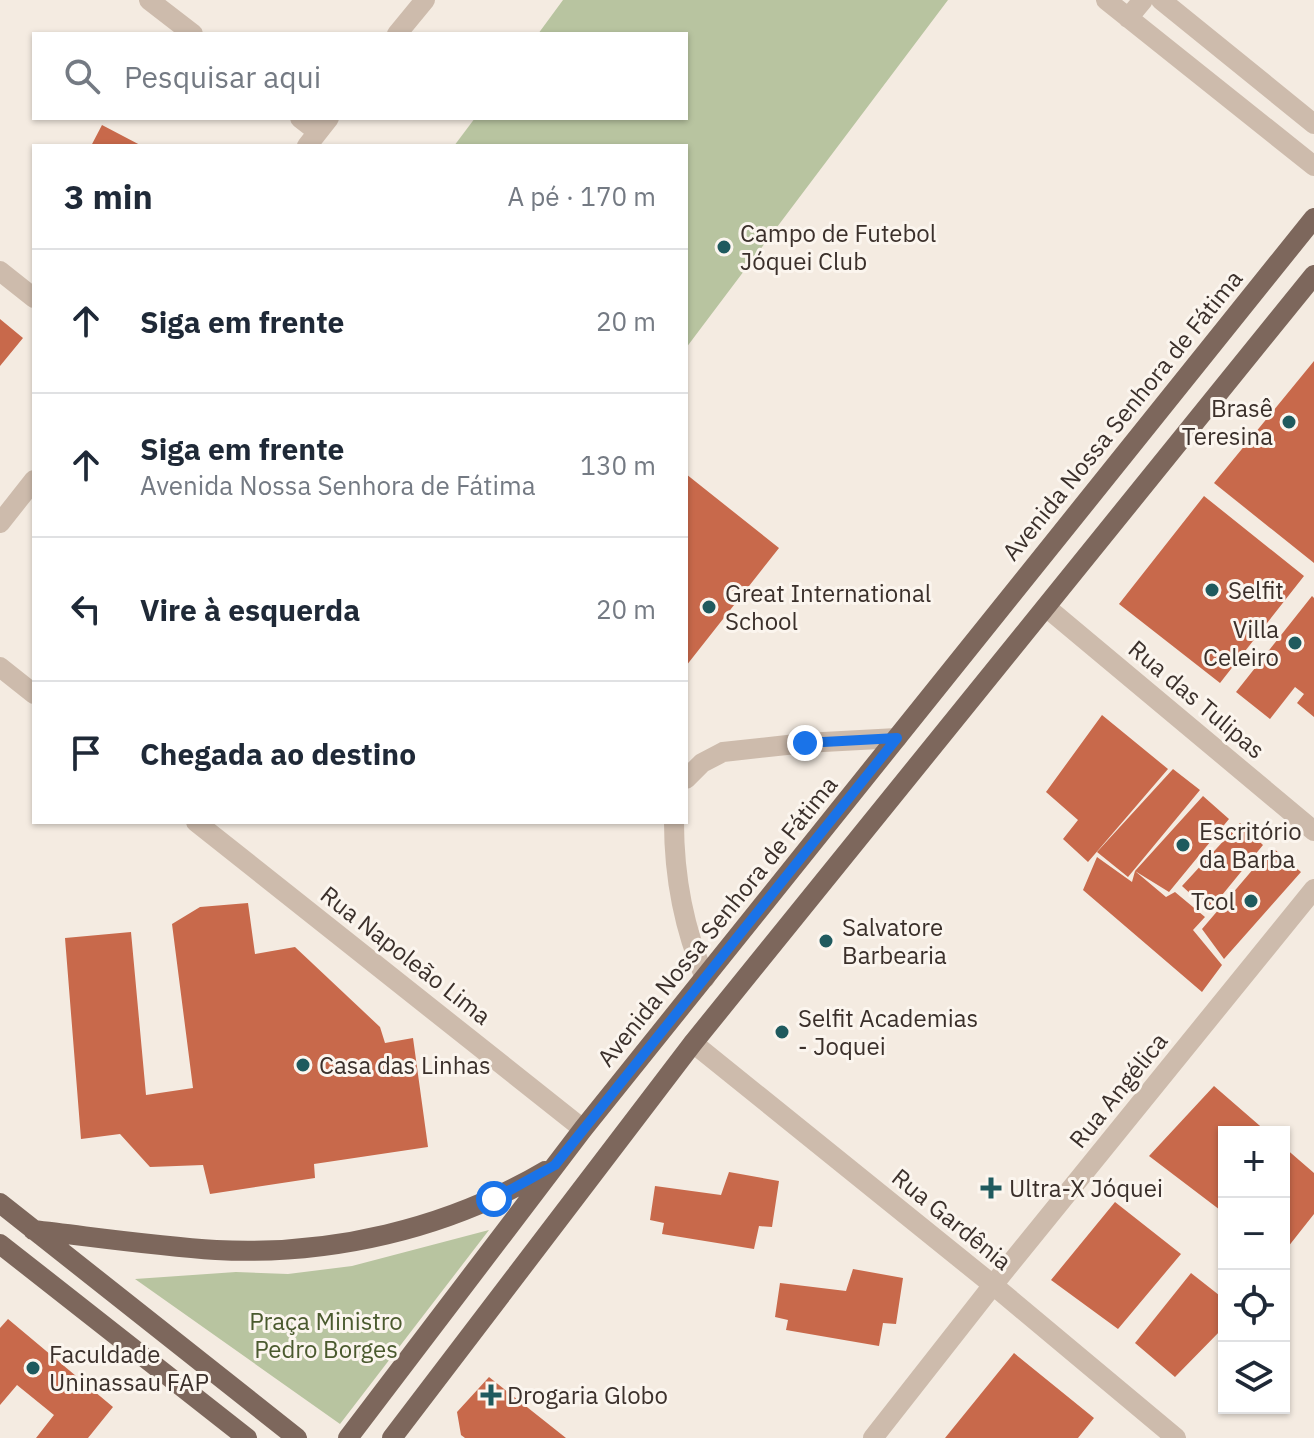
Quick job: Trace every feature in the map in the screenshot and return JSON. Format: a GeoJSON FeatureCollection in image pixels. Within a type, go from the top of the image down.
{"type":"FeatureCollection","features":[{"type":"Feature","properties":{"kind":"main road","name":"Avenida Nossa Senhora de Fátima"},"geometry":{"type":"LineString","coordinates":[[348,1438],[583,1129],[1314,218]]}},
{"type":"Feature","properties":{"kind":"main road"},"geometry":{"type":"LineString","coordinates":[[392,1438],[693,1043],[1314,275]]}},
{"type":"Feature","properties":{"kind":"main road"},"geometry":{"type":"LineString","coordinates":[[33,1230],[217,1250],[312,1249],[369,1238],[463,1213],[522,1185],[555,1165]]}},
{"type":"Feature","properties":{"kind":"main road"},"geometry":{"type":"LineString","coordinates":[[0,1203],[297,1438]]}},
{"type":"Feature","properties":{"kind":"main road"},"geometry":{"type":"LineString","coordinates":[[1,1245],[247,1438]]}},
{"type":"Feature","properties":{"kind":"street"},"geometry":{"type":"LineString","coordinates":[[149,0],[190,32]]}},
{"type":"Feature","properties":{"kind":"street"},"geometry":{"type":"LineString","coordinates":[[399,32],[425,0]]}},
{"type":"Feature","properties":{"kind":"street"},"geometry":{"type":"LineString","coordinates":[[1106,0],[1314,166]]}},
{"type":"Feature","properties":{"kind":"street"},"geometry":{"type":"LineString","coordinates":[[1128,18],[1143,0]]}},
{"type":"Feature","properties":{"kind":"street"},"geometry":{"type":"LineString","coordinates":[[1161,0],[1314,124]]}},
{"type":"Feature","properties":{"kind":"street"},"geometry":{"type":"LineString","coordinates":[[0,271],[32,296]]}},
{"type":"Feature","properties":{"kind":"street"},"geometry":{"type":"LineString","coordinates":[[0,523],[32,483]]}},
{"type":"Feature","properties":{"kind":"street","name":"Rua das Tulipas"},"geometry":{"type":"LineString","coordinates":[[1046,607],[1314,831]]}},
{"type":"Feature","properties":{"kind":"street"},"geometry":{"type":"LineString","coordinates":[[0,667],[32,692]]}},
{"type":"Feature","properties":{"kind":"street"},"geometry":{"type":"LineString","coordinates":[[688,777],[702,763],[723,752],[897,738]]}},
{"type":"Feature","properties":{"kind":"street","name":"Rua Napoleão Lima"},"geometry":{"type":"LineString","coordinates":[[199,824],[583,1129]]}},
{"type":"Feature","properties":{"kind":"street"},"geometry":{"type":"LineString","coordinates":[[674,824],[680,894],[695,954],[705,978]]}},
{"type":"Feature","properties":{"kind":"street","name":"Rua Angélica"},"geometry":{"type":"LineString","coordinates":[[873,1438],[1314,889]]}},
{"type":"Feature","properties":{"kind":"street","name":"Rua Gardênia"},"geometry":{"type":"LineString","coordinates":[[693,1043],[993,1285],[1176,1438]]}},
{"type":"Feature","properties":{"kind":"green space","name":"Campo de Futebol Jóquei Club"},"geometry":{"type":"Polygon","coordinates":[[[563,0],[948,0],[688,345],[688,144],[456,144],[474,120],[688,120],[688,32],[539,32],[563,0]]]}},
{"type":"Feature","properties":{"kind":"green space","name":"Praça Ministro Pedro Borges"},"geometry":{"type":"Polygon","coordinates":[[[489,1230],[340,1424],[135,1279],[236,1272],[288,1274],[352,1266],[489,1230]]]}},
{"type":"Feature","properties":{"kind":"building"},"geometry":{"type":"Polygon","coordinates":[[[102,125],[138,144],[92,144],[102,125]]]}},
{"type":"Feature","properties":{"kind":"building"},"geometry":{"type":"Polygon","coordinates":[[[0,319],[23,338],[0,366],[0,319]]]}},
{"type":"Feature","properties":{"kind":"building","name":"Brasê Teresina"},"geometry":{"type":"Polygon","coordinates":[[[1314,361],[1314,563],[1214,483],[1314,361]]]}},
{"type":"Feature","properties":{"kind":"building","name":"Great International School"},"geometry":{"type":"Polygon","coordinates":[[[688,476],[779,548],[688,663],[688,476]]]}},
{"type":"Feature","properties":{"kind":"building","name":"Selfit"},"geometry":{"type":"Polygon","coordinates":[[[1204,496],[1304,576],[1220,683],[1119,604],[1204,496]]]}},
{"type":"Feature","properties":{"kind":"building","name":"Villa Celeiro"},"geometry":{"type":"Polygon","coordinates":[[[1312,596],[1314,717],[1297,703],[1304,694],[1295,687],[1270,719],[1236,692],[1312,596]]]}},
{"type":"Feature","properties":{"kind":"building"},"geometry":{"type":"Polygon","coordinates":[[[1102,715],[1168,769],[1088,862],[1063,839],[1078,820],[1046,792],[1102,715]]]}},
{"type":"Feature","properties":{"kind":"building"},"geometry":{"type":"Polygon","coordinates":[[[1173,769],[1200,790],[1128,877],[1097,852],[1173,769]]]}},
{"type":"Feature","properties":{"kind":"building","name":"Escritório da Barba"},"geometry":{"type":"Polygon","coordinates":[[[1203,796],[1229,819],[1169,892],[1135,871],[1203,796]]]}},
{"type":"Feature","properties":{"kind":"building"},"geometry":{"type":"Polygon","coordinates":[[[1240,823],[1263,845],[1209,911],[1182,886],[1240,823]]]}},
{"type":"Feature","properties":{"kind":"building","name":"Tcol"},"geometry":{"type":"Polygon","coordinates":[[[1272,847],[1301,872],[1224,959],[1202,929],[1272,847]]]}},
{"type":"Feature","properties":{"kind":"building"},"geometry":{"type":"Polygon","coordinates":[[[1097,857],[1132,882],[1135,871],[1166,897],[1175,892],[1205,917],[1193,930],[1222,965],[1202,992],[1083,890],[1097,857]]]}},
{"type":"Feature","properties":{"kind":"building","name":"Casa das Linhas"},"geometry":{"type":"Polygon","coordinates":[[[248,903],[255,954],[295,947],[380,1027],[385,1043],[413,1038],[428,1147],[314,1164],[315,1178],[210,1194],[203,1165],[150,1167],[120,1134],[81,1139],[65,938],[131,932],[146,1095],[193,1088],[172,924],[200,907],[248,903]]]}},
{"type":"Feature","properties":{"kind":"building"},"geometry":{"type":"Polygon","coordinates":[[[1214,1086],[1260,1126],[1218,1126],[1218,1208],[1149,1156],[1214,1086]]]}},
{"type":"Feature","properties":{"kind":"building"},"geometry":{"type":"Polygon","coordinates":[[[1290,1152],[1314,1173],[1314,1214],[1290,1244],[1290,1152]]]}},
{"type":"Feature","properties":{"kind":"building"},"geometry":{"type":"Polygon","coordinates":[[[729,1172],[779,1181],[772,1227],[759,1226],[754,1249],[662,1234],[664,1223],[650,1220],[655,1186],[721,1195],[729,1172]]]}},
{"type":"Feature","properties":{"kind":"building"},"geometry":{"type":"Polygon","coordinates":[[[1115,1202],[1181,1254],[1118,1329],[1051,1280],[1115,1202]]]}},
{"type":"Feature","properties":{"kind":"building"},"geometry":{"type":"Polygon","coordinates":[[[853,1269],[903,1278],[896,1324],[883,1323],[879,1346],[786,1330],[788,1320],[775,1317],[780,1283],[846,1291],[853,1269]]]}},
{"type":"Feature","properties":{"kind":"building"},"geometry":{"type":"Polygon","coordinates":[[[1191,1273],[1218,1294],[1218,1333],[1175,1377],[1135,1343],[1191,1273]]]}},
{"type":"Feature","properties":{"kind":"building","name":"Faculdade Uninassau FAP"},"geometry":{"type":"Polygon","coordinates":[[[8,1319],[113,1407],[88,1438],[36,1438],[54,1415],[17,1385],[0,1405],[0,1328],[8,1319]]]}},
{"type":"Feature","properties":{"kind":"building"},"geometry":{"type":"Polygon","coordinates":[[[1014,1353],[1094,1418],[1078,1438],[945,1438],[1014,1353]]]}},
{"type":"Feature","properties":{"kind":"building","name":"Drogaria Globo"},"geometry":{"type":"Polygon","coordinates":[[[489,1377],[566,1438],[465,1438],[461,1435],[457,1412],[489,1377]]]}},
{"type":"Feature","properties":{"kind":"place","name":"Campo de Futebol Jóquei Club"},"geometry":{"type":"Point","coordinates":[724,247]}},
{"type":"Feature","properties":{"kind":"place","name":"Brasê Teresina"},"geometry":{"type":"Point","coordinates":[1289,422]}},
{"type":"Feature","properties":{"kind":"place","name":"Selfit"},"geometry":{"type":"Point","coordinates":[1212,590]}},
{"type":"Feature","properties":{"kind":"place","name":"Great International School"},"geometry":{"type":"Point","coordinates":[709,607]}},
{"type":"Feature","properties":{"kind":"place","name":"Villa Celeiro"},"geometry":{"type":"Point","coordinates":[1295,643]}},
{"type":"Feature","properties":{"kind":"place","name":"Escritório da Barba"},"geometry":{"type":"Point","coordinates":[1183,845]}},
{"type":"Feature","properties":{"kind":"place","name":"Tcol"},"geometry":{"type":"Point","coordinates":[1251,901]}},
{"type":"Feature","properties":{"kind":"place","name":"Salvatore Barbearia"},"geometry":{"type":"Point","coordinates":[826,941]}},
{"type":"Feature","properties":{"kind":"place","name":"Selfit Academias - Joquei"},"geometry":{"type":"Point","coordinates":[782,1032]}},
{"type":"Feature","properties":{"kind":"place","name":"Casa das Linhas"},"geometry":{"type":"Point","coordinates":[303,1065]}},
{"type":"Feature","properties":{"kind":"place","name":"Ultra-X Jóquei"},"geometry":{"type":"Point","coordinates":[991,1188]}},
{"type":"Feature","properties":{"kind":"place","name":"Faculdade Uninassau FAP"},"geometry":{"type":"Point","coordinates":[33,1368]}},
{"type":"Feature","properties":{"kind":"place","name":"Drogaria Globo"},"geometry":{"type":"Point","coordinates":[491,1395]}},
{"type":"Feature","properties":{"kind":"route"},"geometry":{"type":"LineString","coordinates":[[494,1199],[555,1165],[897,738],[805,743]]}}]}
